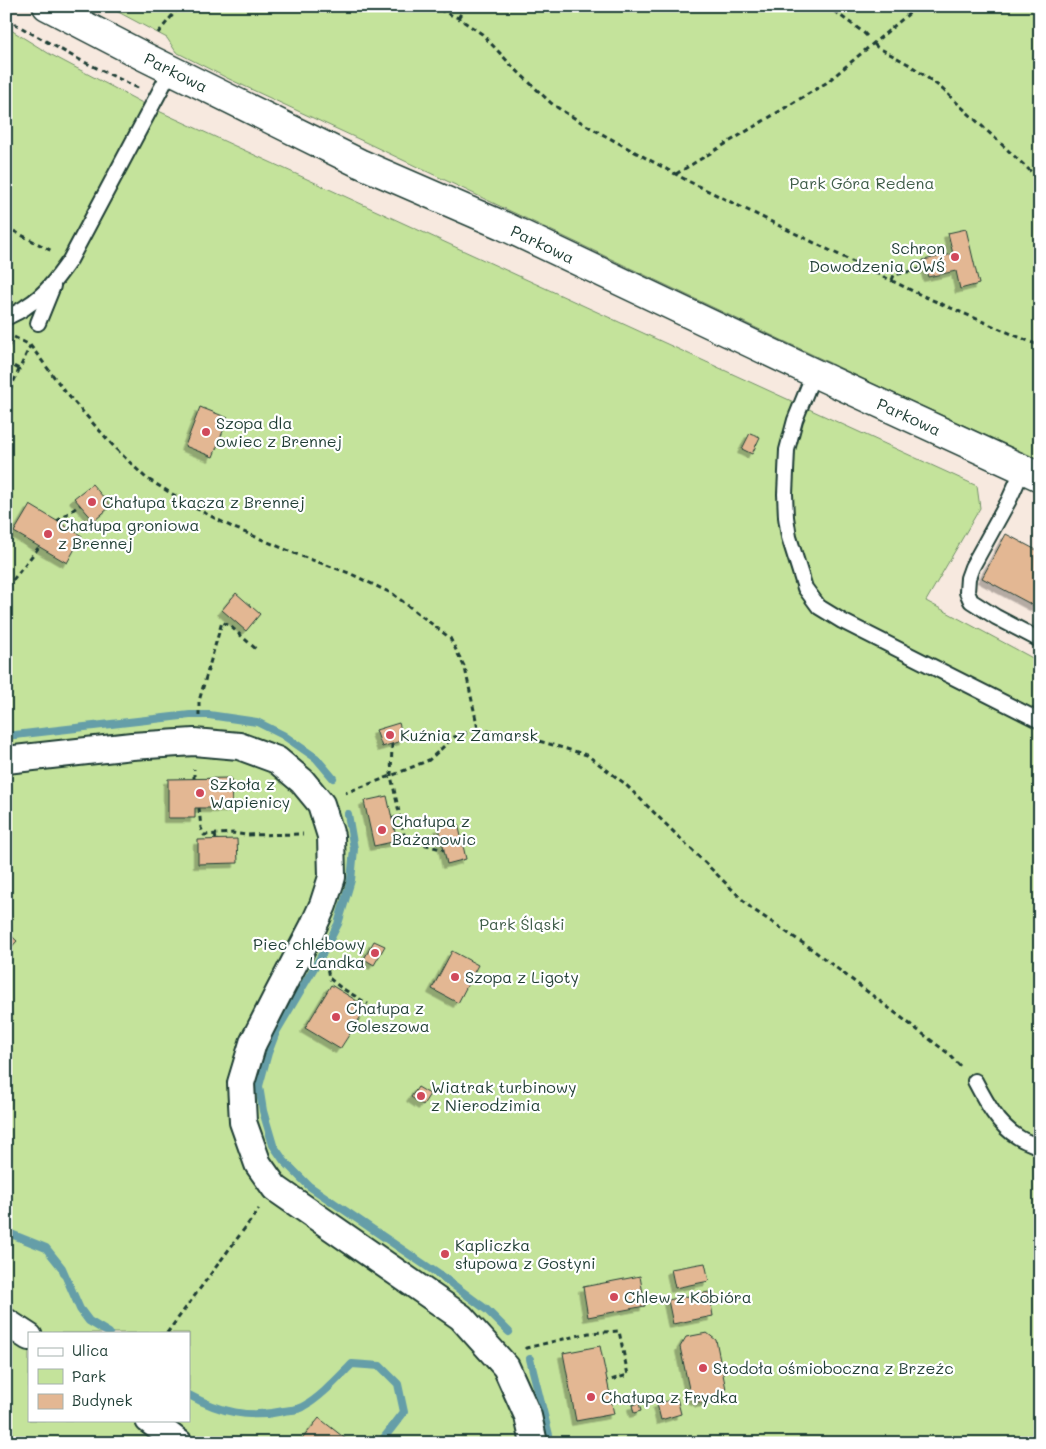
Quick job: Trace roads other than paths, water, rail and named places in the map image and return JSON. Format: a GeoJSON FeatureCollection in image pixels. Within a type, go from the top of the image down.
{"type":"FeatureCollection","features":[{"type":"Feature","properties":{"kind":"street","name":"Parkowa"},"geometry":{"type":"LineString","coordinates":[[48,6],[171,70],[359,163],[504,226],[814,373],[1031,473]]}},
{"type":"Feature","properties":{"kind":"street"},"geometry":{"type":"LineString","coordinates":[[6,760],[122,747],[194,742],[239,746],[277,760],[302,780],[321,804],[331,836],[332,877],[323,906],[253,1043],[241,1083],[243,1122],[258,1164],[275,1188],[461,1317],[506,1367],[528,1416],[534,1443]]}},
{"type":"Feature","properties":{"kind":"street"},"geometry":{"type":"LineString","coordinates":[[6,1322],[28,1336]]}},
{"type":"Feature","properties":{"kind":"street"},"geometry":{"type":"LineString","coordinates":[[152,1422],[179,1443]]}},
{"type":"Feature","properties":{"kind":"lane"},"geometry":{"type":"LineString","coordinates":[[38,323],[57,279],[70,260],[171,70]]}},
{"type":"Feature","properties":{"kind":"lane"},"geometry":{"type":"LineString","coordinates":[[6,318],[27,306],[57,279]]}},
{"type":"Feature","properties":{"kind":"lane"},"geometry":{"type":"LineString","coordinates":[[814,373],[795,420],[787,450],[785,494],[789,537],[805,588],[819,607],[842,621],[1040,721]]}},
{"type":"Feature","properties":{"kind":"lane"},"geometry":{"type":"LineString","coordinates":[[1031,473],[1009,500],[972,567],[968,578],[967,592],[971,601],[1016,621],[1040,640]]}},
{"type":"Feature","properties":{"kind":"lane"},"geometry":{"type":"LineString","coordinates":[[975,1081],[999,1121],[1018,1137],[1039,1146]]}},
{"type":"Feature","properties":{"kind":"waterway"},"geometry":{"type":"LineString","coordinates":[[6,736],[190,715],[209,715],[257,722],[283,735],[316,758],[333,778]]}},
{"type":"Feature","properties":{"kind":"waterway"},"geometry":{"type":"LineString","coordinates":[[348,814],[354,849],[351,880],[338,924],[276,1032],[259,1086],[263,1111],[273,1145],[284,1161],[309,1186],[444,1278],[487,1310],[509,1332]]}},
{"type":"Feature","properties":{"kind":"waterway"},"geometry":{"type":"LineString","coordinates":[[6,1232],[46,1248],[62,1268],[80,1309],[89,1321],[107,1332]]}},
{"type":"Feature","properties":{"kind":"waterway"},"geometry":{"type":"LineString","coordinates":[[530,1359],[551,1443]]}},
{"type":"Feature","properties":{"kind":"waterway"},"geometry":{"type":"LineString","coordinates":[[190,1396],[223,1410],[247,1414],[299,1409],[329,1387],[352,1364],[380,1366],[398,1384],[404,1412],[380,1443]]}},
{"type":"Feature","properties":{"kind":"place","name":"Schron Dowodzenia OWŚ"},"geometry":{"type":"Point","coordinates":[955,257]}},
{"type":"Feature","properties":{"kind":"place","name":"Szopa dla owiec z Brennej"},"geometry":{"type":"Point","coordinates":[206,432]}},
{"type":"Feature","properties":{"kind":"place","name":"Chałupa tkacza z Brennej"},"geometry":{"type":"Point","coordinates":[92,502]}},
{"type":"Feature","properties":{"kind":"place","name":"Chałupa groniowa z Brennej"},"geometry":{"type":"Point","coordinates":[48,534]}},
{"type":"Feature","properties":{"kind":"place","name":"Kuźnia z Zamarsk"},"geometry":{"type":"Point","coordinates":[390,735]}},
{"type":"Feature","properties":{"kind":"place","name":"Szkoła z Wapienicy"},"geometry":{"type":"Point","coordinates":[200,793]}},
{"type":"Feature","properties":{"kind":"place","name":"Chałupa z Bażanowic"},"geometry":{"type":"Point","coordinates":[382,830]}},
{"type":"Feature","properties":{"kind":"place","name":"Piec chlebowy z Landka"},"geometry":{"type":"Point","coordinates":[375,953]}},
{"type":"Feature","properties":{"kind":"place","name":"Szopa z Ligoty"},"geometry":{"type":"Point","coordinates":[455,977]}},
{"type":"Feature","properties":{"kind":"place","name":"Chałupa z Goleszowa"},"geometry":{"type":"Point","coordinates":[336,1017]}},
{"type":"Feature","properties":{"kind":"place","name":"Wiatrak turbinowy z Nierodzimia"},"geometry":{"type":"Point","coordinates":[421,1096]}},
{"type":"Feature","properties":{"kind":"place","name":"Kapliczka słupowa z Gostyni"},"geometry":{"type":"Point","coordinates":[445,1254]}},
{"type":"Feature","properties":{"kind":"place","name":"Chlew z Kobióra"},"geometry":{"type":"Point","coordinates":[614,1297]}},
{"type":"Feature","properties":{"kind":"place","name":"Stodoła ośmioboczna z Brzeźc"},"geometry":{"type":"Point","coordinates":[703,1368]}},
{"type":"Feature","properties":{"kind":"place","name":"Chałupa z Frydka"},"geometry":{"type":"Point","coordinates":[591,1397]}},
{"type":"Feature","properties":{"kind":"park label","name":"Park Góra Redena"},"geometry":{"type":"Point","coordinates":[862,183]}},
{"type":"Feature","properties":{"kind":"park label","name":"Park Śląski"},"geometry":{"type":"Point","coordinates":[522,924]}}]}
